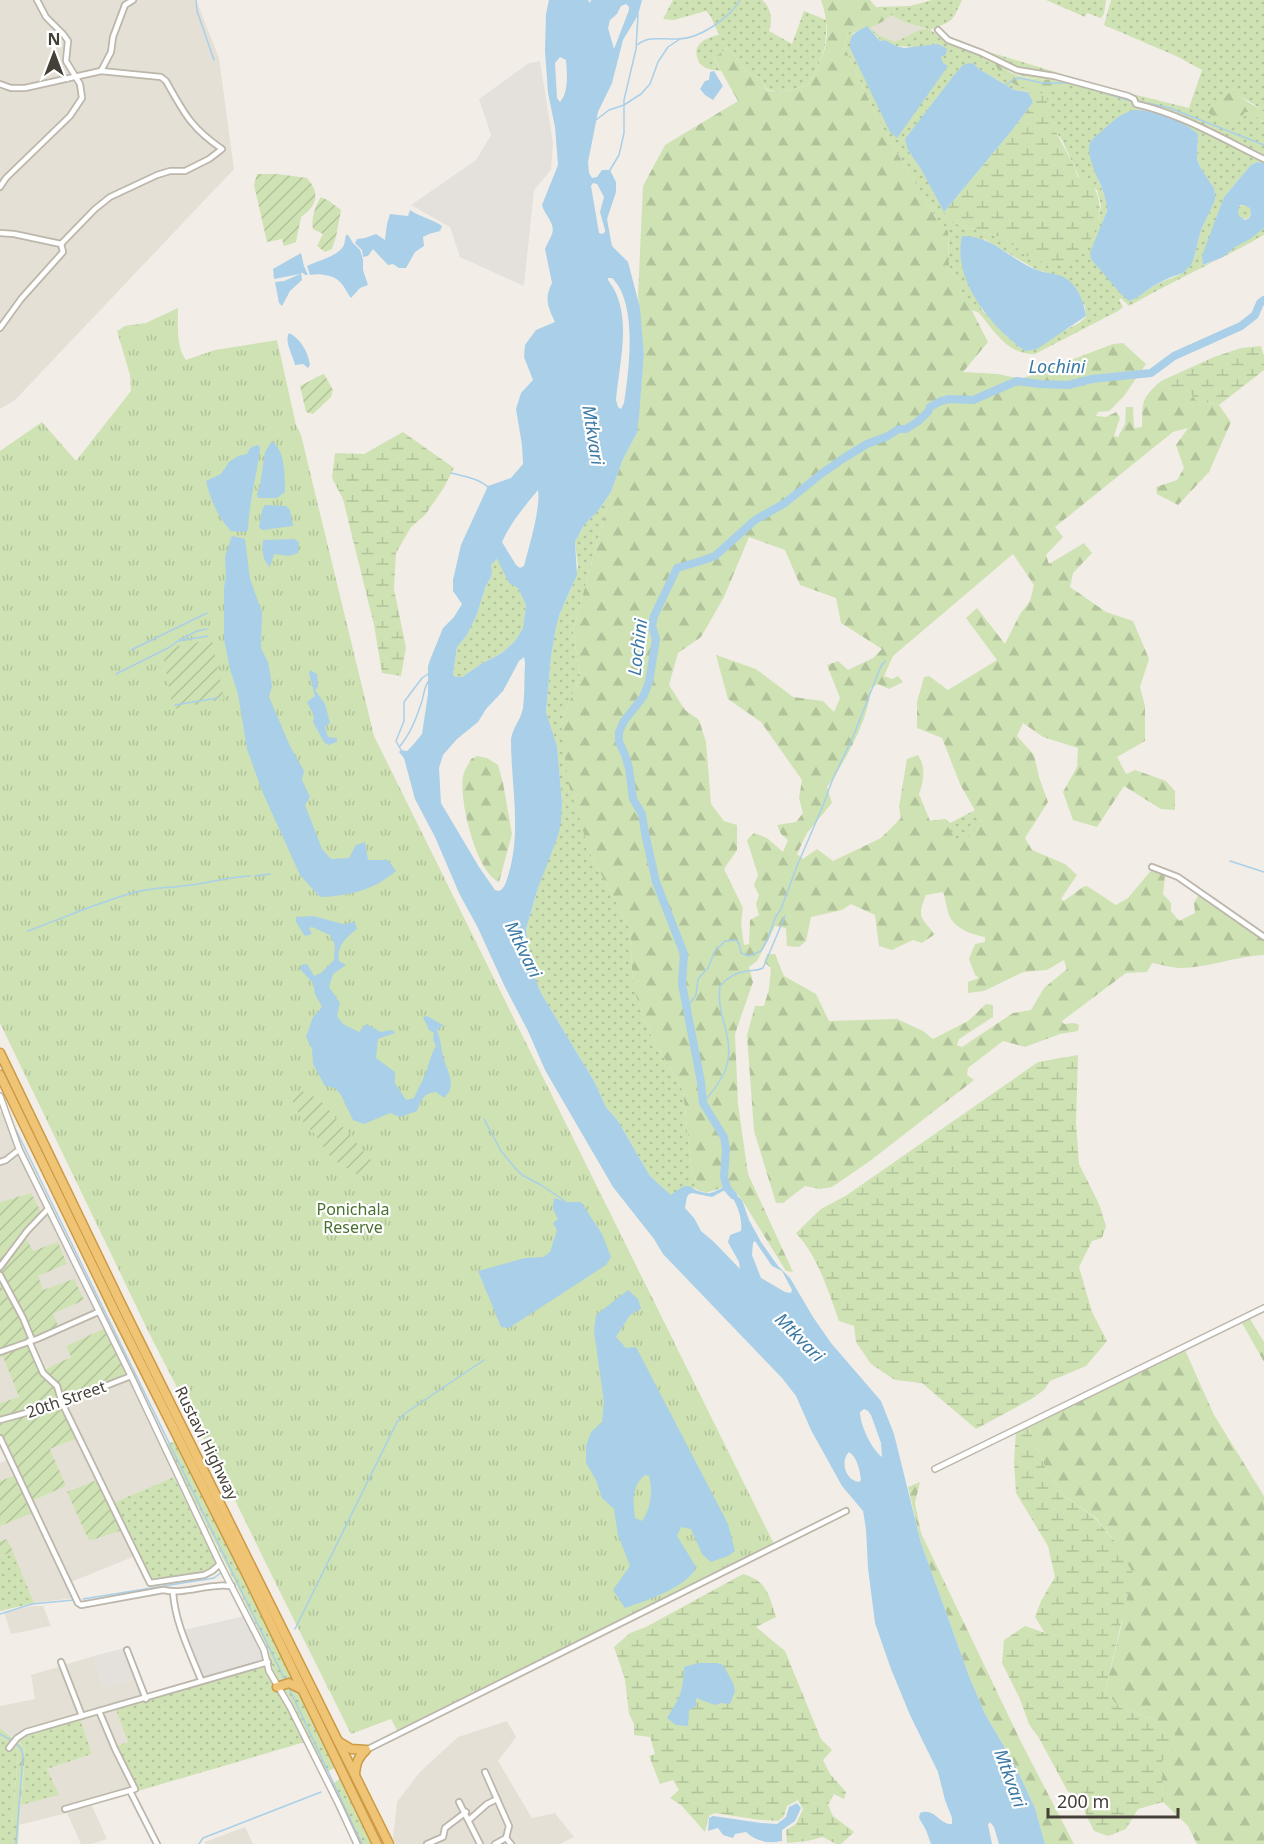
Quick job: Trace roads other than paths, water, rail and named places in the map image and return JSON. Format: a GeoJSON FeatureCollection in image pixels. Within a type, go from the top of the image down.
{"type":"FeatureCollection","features":[{"type":"Feature","properties":{"kind":"highway","name":"Rustavi Highway"},"geometry":{"type":"LineString","coordinates":[[0,1053],[118,1308],[377,1844]]}},
{"type":"Feature","properties":{"kind":"highway","name":"Rustavi Highway"},"geometry":{"type":"LineString","coordinates":[[0,1075],[389,1844]]}},
{"type":"Feature","properties":{"kind":"highway"},"geometry":{"type":"LineString","coordinates":[[292,1669],[282,1685],[301,1689]]}},
{"type":"Feature","properties":{"kind":"highway"},"geometry":{"type":"LineString","coordinates":[[339,1742],[351,1749],[366,1750]]}},
{"type":"Feature","properties":{"kind":"highway"},"geometry":{"type":"LineString","coordinates":[[355,1774],[360,1755],[366,1750]]}},
{"type":"Feature","properties":{"kind":"street"},"geometry":{"type":"LineString","coordinates":[[0,187],[6,178],[70,116],[80,102],[82,90],[80,84],[66,61],[68,41],[46,17],[37,0]]}},
{"type":"Feature","properties":{"kind":"street"},"geometry":{"type":"LineString","coordinates":[[100,70],[111,52],[123,3],[133,0]]}},
{"type":"Feature","properties":{"kind":"street"},"geometry":{"type":"LineString","coordinates":[[938,30],[948,40],[1017,69],[1128,96],[1134,99],[1136,104],[1148,106],[1184,120],[1264,159]]}},
{"type":"Feature","properties":{"kind":"street"},"geometry":{"type":"LineString","coordinates":[[0,84],[11,88],[25,88],[100,70],[161,77],[166,81],[193,125],[222,149],[209,159],[185,171],[170,171],[157,175],[110,197],[61,244]]}},
{"type":"Feature","properties":{"kind":"street"},"geometry":{"type":"LineString","coordinates":[[0,232],[61,244]]}},
{"type":"Feature","properties":{"kind":"street"},"geometry":{"type":"LineString","coordinates":[[0,328],[21,299],[63,252],[61,244]]}},
{"type":"Feature","properties":{"kind":"street"},"geometry":{"type":"LineString","coordinates":[[1152,867],[1178,877],[1264,936]]}},
{"type":"Feature","properties":{"kind":"street"},"geometry":{"type":"LineString","coordinates":[[0,1096],[19,1149],[264,1650],[269,1671],[282,1685],[357,1844]]}},
{"type":"Feature","properties":{"kind":"street"},"geometry":{"type":"LineString","coordinates":[[0,1162],[16,1152]]}},
{"type":"Feature","properties":{"kind":"street"},"geometry":{"type":"LineString","coordinates":[[0,1267],[48,1209]]}},
{"type":"Feature","properties":{"kind":"street"},"geometry":{"type":"LineString","coordinates":[[0,1275],[23,1318],[43,1373],[57,1386],[62,1403],[150,1583],[204,1575],[221,1566]]}},
{"type":"Feature","properties":{"kind":"street"},"geometry":{"type":"LineString","coordinates":[[935,1469],[1264,1308]]}},
{"type":"Feature","properties":{"kind":"street"},"geometry":{"type":"LineString","coordinates":[[0,1352],[98,1312]]}},
{"type":"Feature","properties":{"kind":"street","name":"20th Street"},"geometry":{"type":"LineString","coordinates":[[0,1420],[62,1403],[131,1376]]}},
{"type":"Feature","properties":{"kind":"street"},"geometry":{"type":"LineString","coordinates":[[0,1438],[78,1604],[164,1590],[172,1592],[232,1586]]}},
{"type":"Feature","properties":{"kind":"street"},"geometry":{"type":"LineString","coordinates":[[366,1750],[846,1511]]}},
{"type":"Feature","properties":{"kind":"street"},"geometry":{"type":"LineString","coordinates":[[172,1592],[182,1631],[201,1680]]}},
{"type":"Feature","properties":{"kind":"street"},"geometry":{"type":"LineString","coordinates":[[127,1650],[146,1699]]}},
{"type":"Feature","properties":{"kind":"street"},"geometry":{"type":"LineString","coordinates":[[62,1662],[82,1716]]}},
{"type":"Feature","properties":{"kind":"street"},"geometry":{"type":"LineString","coordinates":[[9,1748],[26,1732],[268,1662]]}},
{"type":"Feature","properties":{"kind":"street"},"geometry":{"type":"LineString","coordinates":[[65,1809],[135,1789],[99,1711]]}},
{"type":"Feature","properties":{"kind":"street"},"geometry":{"type":"LineString","coordinates":[[485,1772],[508,1826],[507,1838],[511,1844]]}},
{"type":"Feature","properties":{"kind":"street"},"geometry":{"type":"LineString","coordinates":[[130,1791],[157,1844]]}},
{"type":"Feature","properties":{"kind":"street"},"geometry":{"type":"LineString","coordinates":[[469,1820],[487,1804],[497,1799]]}},
{"type":"Feature","properties":{"kind":"street"},"geometry":{"type":"LineString","coordinates":[[459,1802],[480,1844]]}},
{"type":"Feature","properties":{"kind":"street"},"geometry":{"type":"LineString","coordinates":[[427,1844],[443,1837],[445,1828],[465,1812]]}},
{"type":"Feature","properties":{"kind":"street"},"geometry":{"type":"LineString","coordinates":[[495,1844],[507,1838]]}},
{"type":"Feature","properties":{"kind":"water","name":"Mtkvari"},"geometry":{"type":"Polygon","coordinates":[[[549,0],[588,0],[590,3],[591,0],[642,0],[638,15],[623,40],[612,83],[598,112],[588,162],[592,178],[597,177],[602,170],[610,170],[616,182],[616,192],[607,219],[612,246],[628,262],[640,308],[644,355],[637,433],[623,459],[611,492],[598,511],[584,525],[575,542],[577,575],[556,627],[546,712],[557,746],[562,802],[561,822],[526,929],[534,975],[541,993],[594,1081],[606,1107],[618,1121],[650,1176],[671,1195],[686,1186],[708,1193],[724,1187],[742,1200],[749,1220],[761,1242],[778,1266],[790,1278],[831,1343],[881,1401],[894,1434],[921,1543],[969,1676],[985,1714],[1015,1765],[1035,1808],[1045,1844],[999,1844],[994,1827],[990,1822],[988,1825],[992,1844],[931,1844],[919,1818],[920,1813],[930,1812],[948,1824],[952,1824],[952,1818],[938,1772],[910,1715],[875,1623],[863,1511],[842,1486],[811,1430],[796,1396],[782,1378],[663,1254],[613,1187],[545,1070],[415,799],[404,758],[399,752],[407,751],[422,734],[428,694],[428,666],[443,628],[462,604],[453,591],[453,580],[461,545],[488,486],[511,478],[523,464],[516,409],[521,393],[533,380],[524,357],[525,345],[536,330],[555,322],[548,303],[552,283],[545,249],[553,230],[542,205],[558,165],[555,127],[548,93],[545,51],[546,14],[549,0]],[[626,4],[621,6],[610,20],[608,28],[614,49],[629,7],[626,4]],[[560,57],[555,63],[557,98],[560,102],[563,98],[567,82],[566,60],[560,57]],[[593,183],[591,186],[599,233],[605,232],[600,212],[604,197],[597,184],[593,183]],[[608,278],[621,307],[623,338],[616,400],[621,409],[628,373],[629,320],[626,303],[620,289],[612,278],[608,278]],[[538,490],[502,542],[520,568],[524,566],[534,527],[538,490]],[[497,559],[491,565],[491,577],[467,635],[457,647],[453,675],[456,677],[462,677],[502,653],[515,641],[523,628],[526,605],[518,588],[509,583],[497,559]],[[524,657],[519,661],[503,691],[486,709],[478,722],[457,739],[443,755],[439,768],[441,803],[479,867],[495,890],[499,891],[504,887],[508,876],[514,842],[515,808],[511,740],[523,708],[524,657]],[[725,1190],[712,1197],[689,1194],[685,1208],[701,1231],[740,1269],[739,1262],[728,1242],[730,1235],[741,1231],[740,1215],[729,1193],[725,1190]],[[755,1241],[752,1255],[761,1278],[791,1293],[792,1290],[782,1271],[772,1266],[755,1241]],[[864,1409],[860,1412],[862,1424],[871,1443],[882,1457],[881,1443],[871,1415],[864,1409]],[[849,1452],[845,1465],[850,1478],[859,1482],[861,1480],[858,1464],[849,1452]]]}},
{"type":"Feature","properties":{"kind":"water"},"geometry":{"type":"Polygon","coordinates":[[[867,26],[880,41],[885,40],[896,46],[904,48],[938,44],[947,49],[946,54],[941,57],[943,63],[948,66],[897,138],[890,132],[850,48],[852,36],[867,26]]]}},
{"type":"Feature","properties":{"kind":"water"},"geometry":{"type":"Polygon","coordinates":[[[970,63],[1014,90],[1028,92],[1033,102],[944,212],[908,150],[905,139],[955,74],[963,65],[970,63]]]}},
{"type":"Feature","properties":{"kind":"water"},"geometry":{"type":"Polygon","coordinates":[[[714,71],[723,86],[713,100],[700,89],[705,81],[709,80],[710,72],[714,71]]]}},
{"type":"Feature","properties":{"kind":"water"},"geometry":{"type":"Polygon","coordinates":[[[1134,110],[1168,117],[1198,134],[1197,159],[1214,188],[1215,200],[1201,230],[1191,265],[1183,273],[1153,286],[1129,301],[1091,259],[1090,253],[1107,211],[1107,203],[1090,159],[1089,150],[1094,138],[1117,118],[1134,110]]]}},
{"type":"Feature","properties":{"kind":"water"},"geometry":{"type":"Polygon","coordinates":[[[1257,162],[1264,163],[1264,228],[1223,257],[1203,265],[1202,256],[1224,197],[1251,165],[1257,162]],[[1240,205],[1238,210],[1239,216],[1245,220],[1251,214],[1250,208],[1240,205]]]}},
{"type":"Feature","properties":{"kind":"water"},"geometry":{"type":"Polygon","coordinates":[[[410,210],[442,226],[440,231],[423,237],[424,246],[415,252],[406,268],[399,268],[393,264],[388,265],[373,249],[368,256],[363,257],[362,250],[355,243],[357,239],[376,234],[385,240],[390,214],[408,216],[410,210]]]}},
{"type":"Feature","properties":{"kind":"water"},"geometry":{"type":"Polygon","coordinates":[[[346,235],[360,250],[368,285],[360,288],[351,298],[336,279],[325,275],[310,275],[307,266],[338,252],[344,245],[346,235]]]}},
{"type":"Feature","properties":{"kind":"water"},"geometry":{"type":"Polygon","coordinates":[[[962,236],[993,244],[1027,266],[1065,278],[1078,291],[1086,316],[1037,349],[1025,351],[999,329],[977,301],[963,269],[960,253],[962,236]]]}},
{"type":"Feature","properties":{"kind":"water"},"geometry":{"type":"Polygon","coordinates":[[[301,253],[308,275],[301,273],[302,280],[290,291],[282,306],[279,303],[275,282],[300,274],[274,279],[273,269],[301,253]]]}},
{"type":"Feature","properties":{"kind":"water"},"geometry":{"type":"Polygon","coordinates":[[[289,333],[300,342],[306,351],[310,365],[308,368],[303,364],[295,365],[288,344],[289,333]]]}},
{"type":"Feature","properties":{"kind":"water"},"geometry":{"type":"Polygon","coordinates":[[[272,441],[282,457],[285,492],[277,498],[258,498],[265,452],[272,441]]]}},
{"type":"Feature","properties":{"kind":"water"},"geometry":{"type":"Polygon","coordinates":[[[257,445],[260,451],[248,530],[231,531],[215,508],[206,481],[221,474],[229,462],[238,456],[247,454],[250,448],[257,445]]]}},
{"type":"Feature","properties":{"kind":"water"},"geometry":{"type":"Polygon","coordinates":[[[265,505],[286,506],[290,510],[293,526],[262,530],[259,527],[265,505]]]}},
{"type":"Feature","properties":{"kind":"water"},"geometry":{"type":"Polygon","coordinates":[[[232,536],[245,539],[250,579],[262,612],[261,648],[268,662],[270,673],[272,686],[269,697],[290,746],[304,771],[302,780],[310,797],[305,805],[322,849],[331,859],[349,858],[356,845],[365,842],[368,860],[388,860],[396,871],[388,878],[361,891],[320,897],[300,875],[262,791],[247,749],[238,694],[224,639],[225,557],[232,536]]]}},
{"type":"Feature","properties":{"kind":"water"},"geometry":{"type":"Polygon","coordinates":[[[294,539],[299,542],[298,553],[289,556],[274,554],[270,567],[263,555],[263,540],[294,539]]]}},
{"type":"Feature","properties":{"kind":"water"},"geometry":{"type":"Polygon","coordinates":[[[310,670],[317,674],[318,687],[315,690],[325,704],[330,723],[325,727],[328,737],[337,738],[337,742],[328,745],[313,722],[314,716],[307,702],[315,696],[310,670]]]}},
{"type":"Feature","properties":{"kind":"water"},"geometry":{"type":"Polygon","coordinates":[[[313,916],[343,924],[355,922],[357,929],[346,939],[339,951],[339,961],[346,965],[333,974],[329,987],[340,1003],[337,1016],[343,1024],[359,1032],[366,1024],[381,1032],[392,1030],[395,1033],[378,1039],[376,1058],[395,1072],[395,1083],[406,1100],[414,1098],[436,1046],[433,1039],[434,1033],[429,1030],[423,1017],[427,1016],[443,1025],[437,1031],[451,1083],[444,1098],[436,1092],[429,1094],[422,1100],[417,1111],[400,1117],[390,1113],[364,1124],[353,1120],[335,1088],[325,1086],[313,1064],[312,1049],[306,1037],[313,1017],[322,1007],[315,994],[313,983],[300,969],[301,965],[307,964],[314,976],[321,973],[334,960],[335,945],[330,935],[312,927],[309,928],[312,934],[305,936],[296,922],[296,917],[313,916]]]}},
{"type":"Feature","properties":{"kind":"water"},"geometry":{"type":"Polygon","coordinates":[[[554,1198],[567,1202],[581,1202],[602,1234],[611,1257],[606,1265],[509,1328],[501,1327],[478,1271],[525,1258],[543,1257],[550,1252],[557,1230],[553,1223],[558,1219],[553,1209],[554,1198]]]}},
{"type":"Feature","properties":{"kind":"water"},"geometry":{"type":"Polygon","coordinates":[[[628,1290],[638,1299],[641,1309],[630,1315],[616,1337],[626,1348],[636,1347],[728,1524],[735,1551],[711,1562],[702,1554],[691,1529],[681,1527],[677,1536],[696,1567],[692,1574],[676,1587],[625,1608],[613,1590],[630,1566],[618,1535],[614,1509],[602,1498],[596,1480],[586,1463],[586,1446],[591,1432],[602,1422],[604,1402],[594,1331],[596,1315],[628,1290]],[[645,1475],[640,1479],[634,1495],[635,1518],[642,1521],[650,1499],[649,1476],[645,1475]]]}},
{"type":"Feature","properties":{"kind":"water"},"geometry":{"type":"Polygon","coordinates":[[[698,1663],[723,1665],[735,1691],[730,1704],[715,1705],[696,1698],[696,1706],[689,1710],[688,1726],[676,1725],[667,1718],[680,1694],[684,1667],[698,1663]]]}},
{"type":"Feature","properties":{"kind":"water"},"geometry":{"type":"Polygon","coordinates":[[[797,1803],[801,1808],[795,1821],[782,1830],[782,1841],[762,1841],[746,1832],[735,1834],[733,1838],[723,1835],[718,1828],[708,1831],[709,1818],[713,1816],[777,1824],[786,1817],[789,1807],[797,1803]]]}},
{"type":"Feature","properties":{"kind":"waterway"},"geometry":{"type":"LineString","coordinates":[[196,0],[197,11],[214,60]]}},
{"type":"Feature","properties":{"kind":"waterway"},"geometry":{"type":"LineString","coordinates":[[637,45],[651,39],[678,39],[695,35],[722,20],[740,0]]}},
{"type":"Feature","properties":{"kind":"waterway"},"geometry":{"type":"LineString","coordinates":[[610,170],[619,155],[624,133],[624,100],[636,49],[638,15]]}},
{"type":"Feature","properties":{"kind":"waterway"},"geometry":{"type":"LineString","coordinates":[[596,120],[609,110],[624,105],[641,94],[650,84],[658,62],[668,47],[680,39]]}},
{"type":"Feature","properties":{"kind":"waterway"},"geometry":{"type":"LineString","coordinates":[[1006,85],[1020,78],[1042,83],[1071,83],[1131,101]]}},
{"type":"Feature","properties":{"kind":"waterway"},"geometry":{"type":"LineString","coordinates":[[1138,101],[1170,108],[1264,145]]}},
{"type":"Feature","properties":{"kind":"waterway","name":"Lochini"},"geometry":{"type":"LineString","coordinates":[[733,1195],[727,1188],[724,1177],[726,1149],[724,1137],[703,1103],[682,984],[684,954],[656,882],[642,814],[633,799],[629,768],[619,742],[619,732],[624,721],[643,697],[649,682],[656,639],[652,626],[654,616],[677,568],[715,556],[755,520],[785,503],[844,458],[899,429],[906,429],[928,412],[930,407],[941,401],[973,400],[1017,381],[1068,385],[1092,379],[1151,373],[1174,356],[1241,326],[1255,315],[1260,303],[1264,300]]}},
{"type":"Feature","properties":{"kind":"waterway"},"geometry":{"type":"LineString","coordinates":[[451,473],[476,480],[489,488]]}},
{"type":"Feature","properties":{"kind":"waterway"},"geometry":{"type":"LineString","coordinates":[[131,650],[207,613]]}},
{"type":"Feature","properties":{"kind":"waterway"},"geometry":{"type":"LineString","coordinates":[[179,640],[207,629]]}},
{"type":"Feature","properties":{"kind":"waterway"},"geometry":{"type":"LineString","coordinates":[[116,674],[178,641],[208,636]]}},
{"type":"Feature","properties":{"kind":"waterway"},"geometry":{"type":"LineString","coordinates":[[687,1007],[696,995],[698,979],[708,968],[715,951],[725,941],[736,940],[741,953],[749,956],[761,951],[768,939],[832,781],[885,661]]}},
{"type":"Feature","properties":{"kind":"waterway"},"geometry":{"type":"LineString","coordinates":[[401,750],[396,741],[404,721],[404,702],[422,678],[428,674]]}},
{"type":"Feature","properties":{"kind":"waterway"},"geometry":{"type":"LineString","coordinates":[[400,746],[413,724],[428,682]]}},
{"type":"Feature","properties":{"kind":"waterway"},"geometry":{"type":"LineString","coordinates":[[175,705],[217,698]]}},
{"type":"Feature","properties":{"kind":"waterway"},"geometry":{"type":"LineString","coordinates":[[1230,861],[1264,872]]}},
{"type":"Feature","properties":{"kind":"waterway"},"geometry":{"type":"LineString","coordinates":[[255,876],[270,874]]}},
{"type":"Feature","properties":{"kind":"waterway"},"geometry":{"type":"LineString","coordinates":[[28,931],[139,891],[250,876]]}},
{"type":"Feature","properties":{"kind":"waterway"},"geometry":{"type":"LineString","coordinates":[[703,1103],[722,1077],[728,1060],[728,1039],[721,1012],[720,986],[736,974],[763,968],[785,916]]}},
{"type":"Feature","properties":{"kind":"waterway"},"geometry":{"type":"LineString","coordinates":[[484,1119],[501,1151],[515,1168],[522,1175],[565,1201]]}},
{"type":"Feature","properties":{"kind":"waterway"},"geometry":{"type":"LineString","coordinates":[[16,1130],[286,1682]]}},
{"type":"Feature","properties":{"kind":"waterway"},"geometry":{"type":"LineString","coordinates":[[295,1629],[397,1422],[404,1414],[484,1360]]}},
{"type":"Feature","properties":{"kind":"waterway"},"geometry":{"type":"LineString","coordinates":[[83,1599],[214,1578],[222,1572]]}},
{"type":"Feature","properties":{"kind":"waterway"},"geometry":{"type":"LineString","coordinates":[[0,1614],[32,1604],[74,1600]]}},
{"type":"Feature","properties":{"kind":"waterway"},"geometry":{"type":"LineString","coordinates":[[288,1686],[362,1844]]}},
{"type":"Feature","properties":{"kind":"waterway"},"geometry":{"type":"LineString","coordinates":[[0,1734],[11,1740]]}},
{"type":"Feature","properties":{"kind":"waterway"},"geometry":{"type":"LineString","coordinates":[[16,1743],[23,1755],[16,1844]]}},
{"type":"Feature","properties":{"kind":"waterway"},"geometry":{"type":"LineString","coordinates":[[199,1844],[203,1838],[321,1792]]}},
{"type":"Feature","properties":{"kind":"park label","name":"Ponichala Reserve"},"geometry":{"type":"Point","coordinates":[353,1218]}}]}
